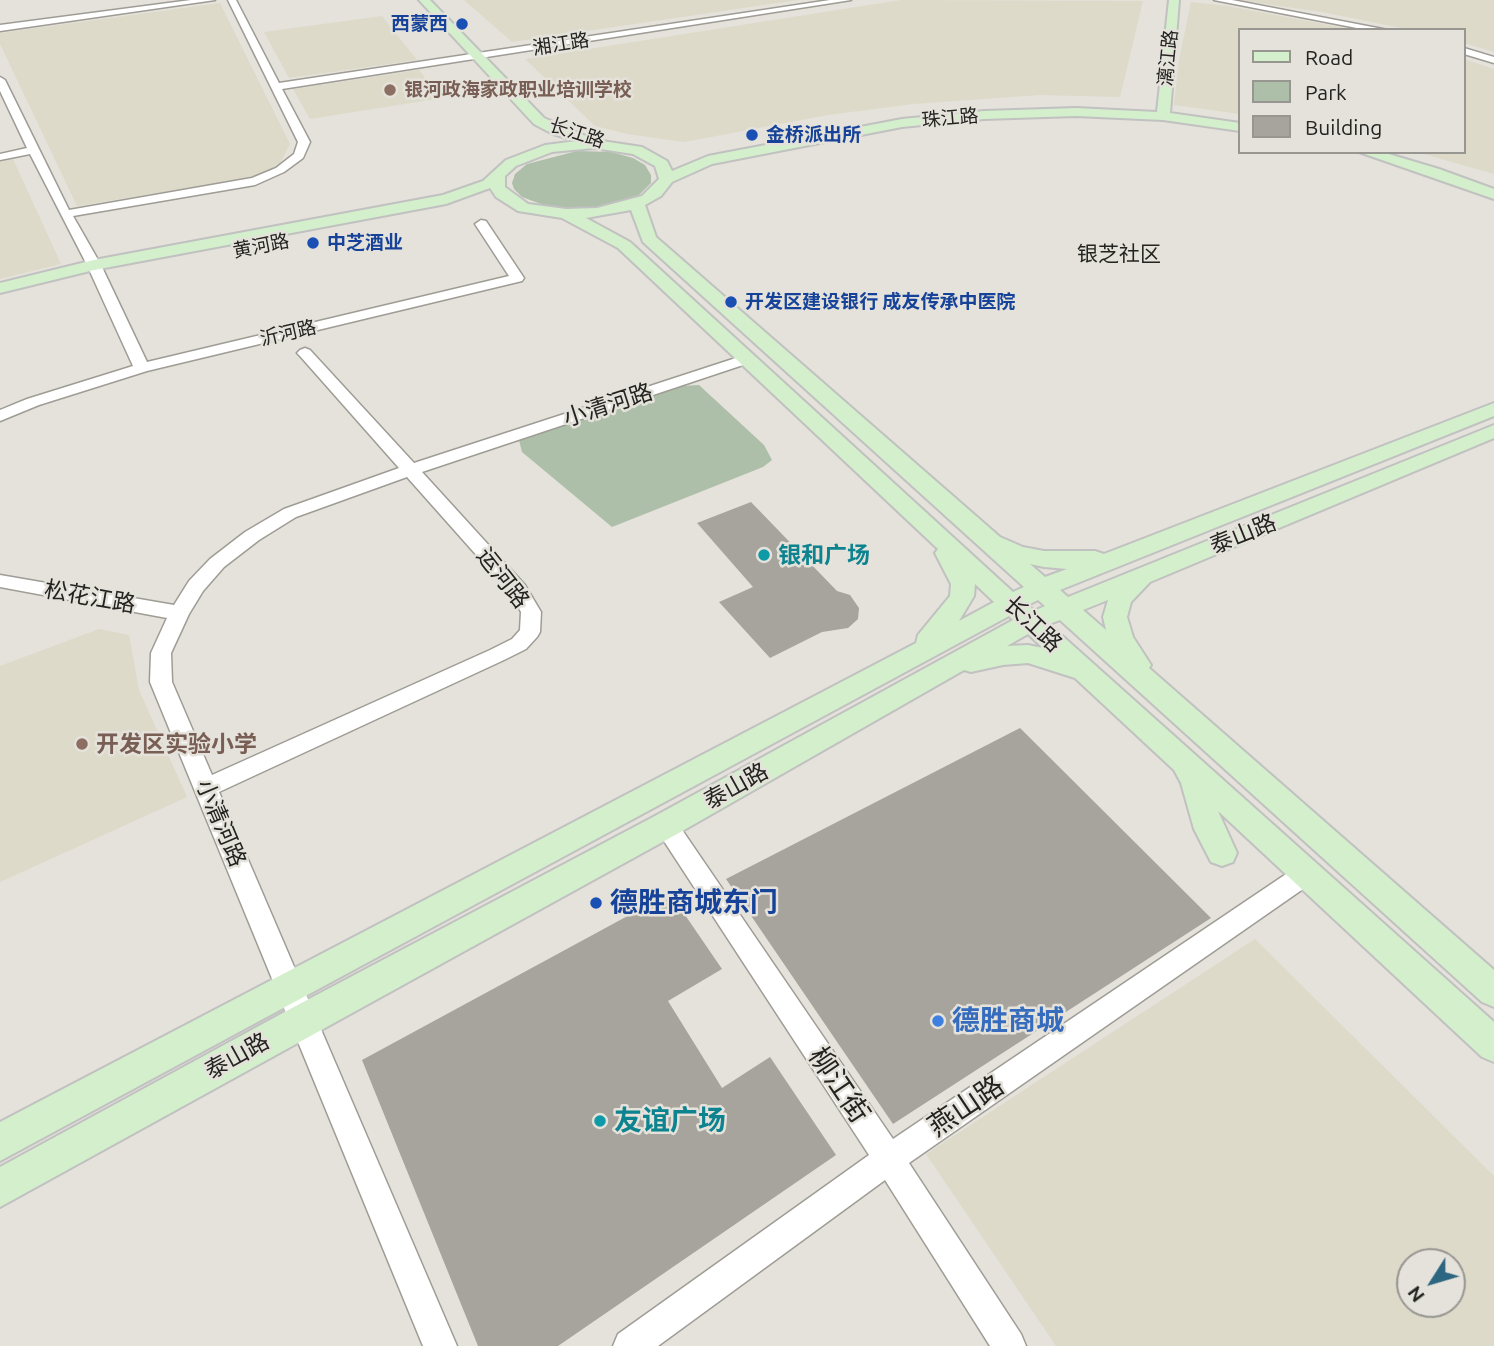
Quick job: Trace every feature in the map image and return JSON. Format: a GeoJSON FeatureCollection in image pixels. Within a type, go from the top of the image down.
{"type":"FeatureCollection","features":[{"type":"Feature","properties":{"kind":"main road"},"geometry":{"type":"LineString","coordinates":[[410,0],[499,99]]}},
{"type":"Feature","properties":{"kind":"main road","name":"长江路"},"geometry":{"type":"LineString","coordinates":[[424,0],[539,121],[572,136],[613,145]]}},
{"type":"Feature","properties":{"kind":"main road","name":"漓江路"},"geometry":{"type":"LineString","coordinates":[[1155,54],[1166,0]]}},
{"type":"Feature","properties":{"kind":"main road","name":"漓江路"},"geometry":{"type":"LineString","coordinates":[[1163,113],[1174,0]]}},
{"type":"Feature","properties":{"kind":"main road"},"geometry":{"type":"LineString","coordinates":[[696,151],[930,111],[1078,104],[1143,111]]}},
{"type":"Feature","properties":{"kind":"main road","name":"珠江路"},"geometry":{"type":"LineString","coordinates":[[637,203],[656,193],[667,179],[708,160],[902,123],[1009,113],[1143,111],[1238,127]]}},
{"type":"Feature","properties":{"kind":"main road"},"geometry":{"type":"LineString","coordinates":[[1163,113],[1238,121]]}},
{"type":"Feature","properties":{"kind":"main road","name":"长江路"},"geometry":{"type":"LineString","coordinates":[[511,163],[522,151],[528,138]]}},
{"type":"Feature","properties":{"kind":"main road"},"geometry":{"type":"LineString","coordinates":[[511,163],[550,148],[577,144],[613,145],[666,152]]}},
{"type":"Feature","properties":{"kind":"main road"},"geometry":{"type":"LineString","coordinates":[[637,150],[662,164],[667,179]]}},
{"type":"Feature","properties":{"kind":"main road"},"geometry":{"type":"LineString","coordinates":[[1373,154],[1494,194]]}},
{"type":"Feature","properties":{"kind":"main road"},"geometry":{"type":"LineString","coordinates":[[1397,154],[1494,186]]}},
{"type":"Feature","properties":{"kind":"main road","name":"黄河路"},"geometry":{"type":"LineString","coordinates":[[0,300],[96,271],[416,206],[473,191],[498,176],[511,163]]}},
{"type":"Feature","properties":{"kind":"main road"},"geometry":{"type":"LineString","coordinates":[[498,176],[497,187],[501,194],[524,208]]}},
{"type":"Feature","properties":{"kind":"main road"},"geometry":{"type":"LineString","coordinates":[[566,214],[604,212],[637,203]]}},
{"type":"Feature","properties":{"kind":"main road","name":"长江路"},"geometry":{"type":"LineString","coordinates":[[637,203],[649,239],[1494,991]]}},
{"type":"Feature","properties":{"kind":"main road","name":"黄河路"},"geometry":{"type":"LineString","coordinates":[[0,288],[444,211],[481,207],[524,208],[566,214]]}},
{"type":"Feature","properties":{"kind":"main road","name":"长江路"},"geometry":{"type":"LineString","coordinates":[[566,214],[624,245],[1020,613],[1494,1045]]}},
{"type":"Feature","properties":{"kind":"main road","name":"泰山路"},"geometry":{"type":"LineString","coordinates":[[0,1142],[289,986],[923,666],[1051,598],[1121,556],[1494,409]]}},
{"type":"Feature","properties":{"kind":"main road","name":"泰山路"},"geometry":{"type":"LineString","coordinates":[[1051,598],[1144,574],[1494,431]]}},
{"type":"Feature","properties":{"kind":"main road"},"geometry":{"type":"LineString","coordinates":[[923,666],[962,596],[963,584],[958,569],[925,524]]}},
{"type":"Feature","properties":{"kind":"main road"},"geometry":{"type":"LineString","coordinates":[[979,533],[1016,553],[1044,559],[1070,561],[1121,556]]}},
{"type":"Feature","properties":{"kind":"main road"},"geometry":{"type":"LineString","coordinates":[[1144,574],[1120,599],[1115,617],[1121,638],[1158,692]]}},
{"type":"Feature","properties":{"kind":"main road"},"geometry":{"type":"LineString","coordinates":[[923,666],[1028,654],[1057,661],[1100,685]]}},
{"type":"Feature","properties":{"kind":"main road","name":"泰山路"},"geometry":{"type":"LineString","coordinates":[[0,1188],[666,825],[923,666]]}},
{"type":"Feature","properties":{"kind":"main road"},"geometry":{"type":"LineString","coordinates":[[1177,756],[1194,779],[1209,829],[1222,853]]}},
{"type":"Feature","properties":{"kind":"street"},"geometry":{"type":"LineString","coordinates":[[0,26],[184,0]]}},
{"type":"Feature","properties":{"kind":"street"},"geometry":{"type":"LineString","coordinates":[[0,26],[211,0]]}},
{"type":"Feature","properties":{"kind":"street"},"geometry":{"type":"LineString","coordinates":[[65,214],[255,181],[280,170],[299,156],[304,142],[232,0]]}},
{"type":"Feature","properties":{"kind":"street","name":"湘江路"},"geometry":{"type":"LineString","coordinates":[[275,87],[847,0]]}},
{"type":"Feature","properties":{"kind":"street"},"geometry":{"type":"LineString","coordinates":[[1218,0],[1373,28]]}},
{"type":"Feature","properties":{"kind":"street"},"geometry":{"type":"LineString","coordinates":[[1466,52],[1494,60]]}},
{"type":"Feature","properties":{"kind":"street"},"geometry":{"type":"LineString","coordinates":[[0,80],[142,368]]}},
{"type":"Feature","properties":{"kind":"street"},"geometry":{"type":"LineString","coordinates":[[0,157],[34,150]]}},
{"type":"Feature","properties":{"kind":"street","name":"沂河路"},"geometry":{"type":"LineString","coordinates":[[0,416],[85,384],[142,368],[517,278],[481,224]]}},
{"type":"Feature","properties":{"kind":"street","name":"运河路"},"geometry":{"type":"LineString","coordinates":[[206,788],[497,655],[519,644],[530,632],[531,612],[518,590],[305,353]]}},
{"type":"Feature","properties":{"kind":"street","name":"小清河路"},"geometry":{"type":"LineString","coordinates":[[439,1346],[161,682],[161,653],[179,612],[196,586],[217,563],[252,536],[290,513],[410,470],[747,359]]}},
{"type":"Feature","properties":{"kind":"street","name":"松花江路"},"geometry":{"type":"LineString","coordinates":[[0,581],[179,612]]}},
{"type":"Feature","properties":{"kind":"street","name":"柳江街"},"geometry":{"type":"LineString","coordinates":[[666,825],[889,1159],[1009,1346]]}},
{"type":"Feature","properties":{"kind":"street","name":"燕山路"},"geometry":{"type":"LineString","coordinates":[[630,1346],[889,1159],[1307,873]]}},
{"type":"Feature","properties":{"kind":"shaded area"},"geometry":{"type":"Polygon","coordinates":[[[464,0],[798,0],[512,42],[464,0]]]}},
{"type":"Feature","properties":{"kind":"shaded area"},"geometry":{"type":"Polygon","coordinates":[[[901,0],[1143,1],[1120,97],[1040,95],[913,104],[828,115],[684,142],[627,134],[595,126],[525,59],[901,0]]]}},
{"type":"Feature","properties":{"kind":"shaded area"},"geometry":{"type":"Polygon","coordinates":[[[1237,0],[1494,0],[1494,52],[1466,44],[1466,28],[1401,28],[1322,12],[1237,0]]]}},
{"type":"Feature","properties":{"kind":"shaded area"},"geometry":{"type":"Polygon","coordinates":[[[1191,2],[1345,28],[1238,28],[1238,114],[1174,105],[1179,60],[1191,2]]]}},
{"type":"Feature","properties":{"kind":"shaded area"},"geometry":{"type":"Polygon","coordinates":[[[220,3],[290,144],[281,162],[263,174],[244,179],[77,206],[0,44],[0,33],[220,3]]]}},
{"type":"Feature","properties":{"kind":"shaded area"},"geometry":{"type":"Polygon","coordinates":[[[382,16],[417,60],[289,78],[264,32],[382,16]]]}},
{"type":"Feature","properties":{"kind":"shaded area"},"geometry":{"type":"Polygon","coordinates":[[[1466,60],[1494,69],[1494,174],[1424,154],[1466,154],[1466,60]]]}},
{"type":"Feature","properties":{"kind":"shaded area","name":"银河政海家政职业培训学校"},"geometry":{"type":"Polygon","coordinates":[[[419,70],[442,98],[310,119],[293,89],[419,70]]]}},
{"type":"Feature","properties":{"kind":"shaded area"},"geometry":{"type":"Polygon","coordinates":[[[13,159],[61,264],[0,279],[0,162],[13,159]]]}},
{"type":"Feature","properties":{"kind":"shaded area","name":"开发区实验小学"},"geometry":{"type":"Polygon","coordinates":[[[99,629],[129,635],[139,690],[187,797],[0,882],[0,666],[99,629]]]}},
{"type":"Feature","properties":{"kind":"shaded area"},"geometry":{"type":"Polygon","coordinates":[[[1255,939],[1494,1176],[1494,1346],[1056,1346],[926,1154],[1255,939]]]}},
{"type":"Feature","properties":{"kind":"green space"},"geometry":{"type":"Polygon","coordinates":[[[577,151],[611,152],[633,158],[645,165],[651,175],[651,183],[639,195],[620,203],[594,208],[566,209],[541,204],[522,197],[514,189],[512,183],[515,174],[527,164],[577,151]]]}},
{"type":"Feature","properties":{"kind":"green space"},"geometry":{"type":"Polygon","coordinates":[[[699,385],[764,445],[772,460],[763,467],[612,527],[522,452],[519,440],[681,386],[699,385]]]}},
{"type":"Feature","properties":{"kind":"building","name":"银和广场"},"geometry":{"type":"Polygon","coordinates":[[[751,502],[837,591],[850,595],[859,608],[858,619],[848,628],[822,632],[770,658],[719,602],[753,587],[697,523],[751,502]]]}},
{"type":"Feature","properties":{"kind":"building","name":"德胜商城"},"geometry":{"type":"Polygon","coordinates":[[[1020,728],[1211,918],[893,1124],[726,879],[1020,728]]]}},
{"type":"Feature","properties":{"kind":"building","name":"友谊广场"},"geometry":{"type":"Polygon","coordinates":[[[670,893],[722,969],[668,1001],[722,1088],[770,1057],[836,1155],[558,1346],[478,1346],[362,1060],[670,893]]]}},
{"type":"Feature","properties":{"kind":"place","name":"西蒙西"},"geometry":{"type":"Point","coordinates":[462,24]}},
{"type":"Feature","properties":{"kind":"place","name":"银河政海家政职业培训学校"},"geometry":{"type":"Point","coordinates":[390,90]}},
{"type":"Feature","properties":{"kind":"place","name":"金桥派出所"},"geometry":{"type":"Point","coordinates":[752,135]}},
{"type":"Feature","properties":{"kind":"place","name":"中芝酒业"},"geometry":{"type":"Point","coordinates":[313,243]}},
{"type":"Feature","properties":{"kind":"place","name":"开发区建设银行 成友传承中医院"},"geometry":{"type":"Point","coordinates":[731,302]}},
{"type":"Feature","properties":{"kind":"place","name":"银和广场"},"geometry":{"type":"Point","coordinates":[764,555]}},
{"type":"Feature","properties":{"kind":"place","name":"开发区实验小学"},"geometry":{"type":"Point","coordinates":[82,744]}},
{"type":"Feature","properties":{"kind":"place","name":"德胜商城东门"},"geometry":{"type":"Point","coordinates":[596,903]}},
{"type":"Feature","properties":{"kind":"place","name":"德胜商城"},"geometry":{"type":"Point","coordinates":[938,1021]}},
{"type":"Feature","properties":{"kind":"place","name":"友谊广场"},"geometry":{"type":"Point","coordinates":[600,1121]}},
{"type":"Feature","properties":{"kind":"district","name":"银芝社区"},"geometry":{"type":"Point","coordinates":[1119,254]}}]}
